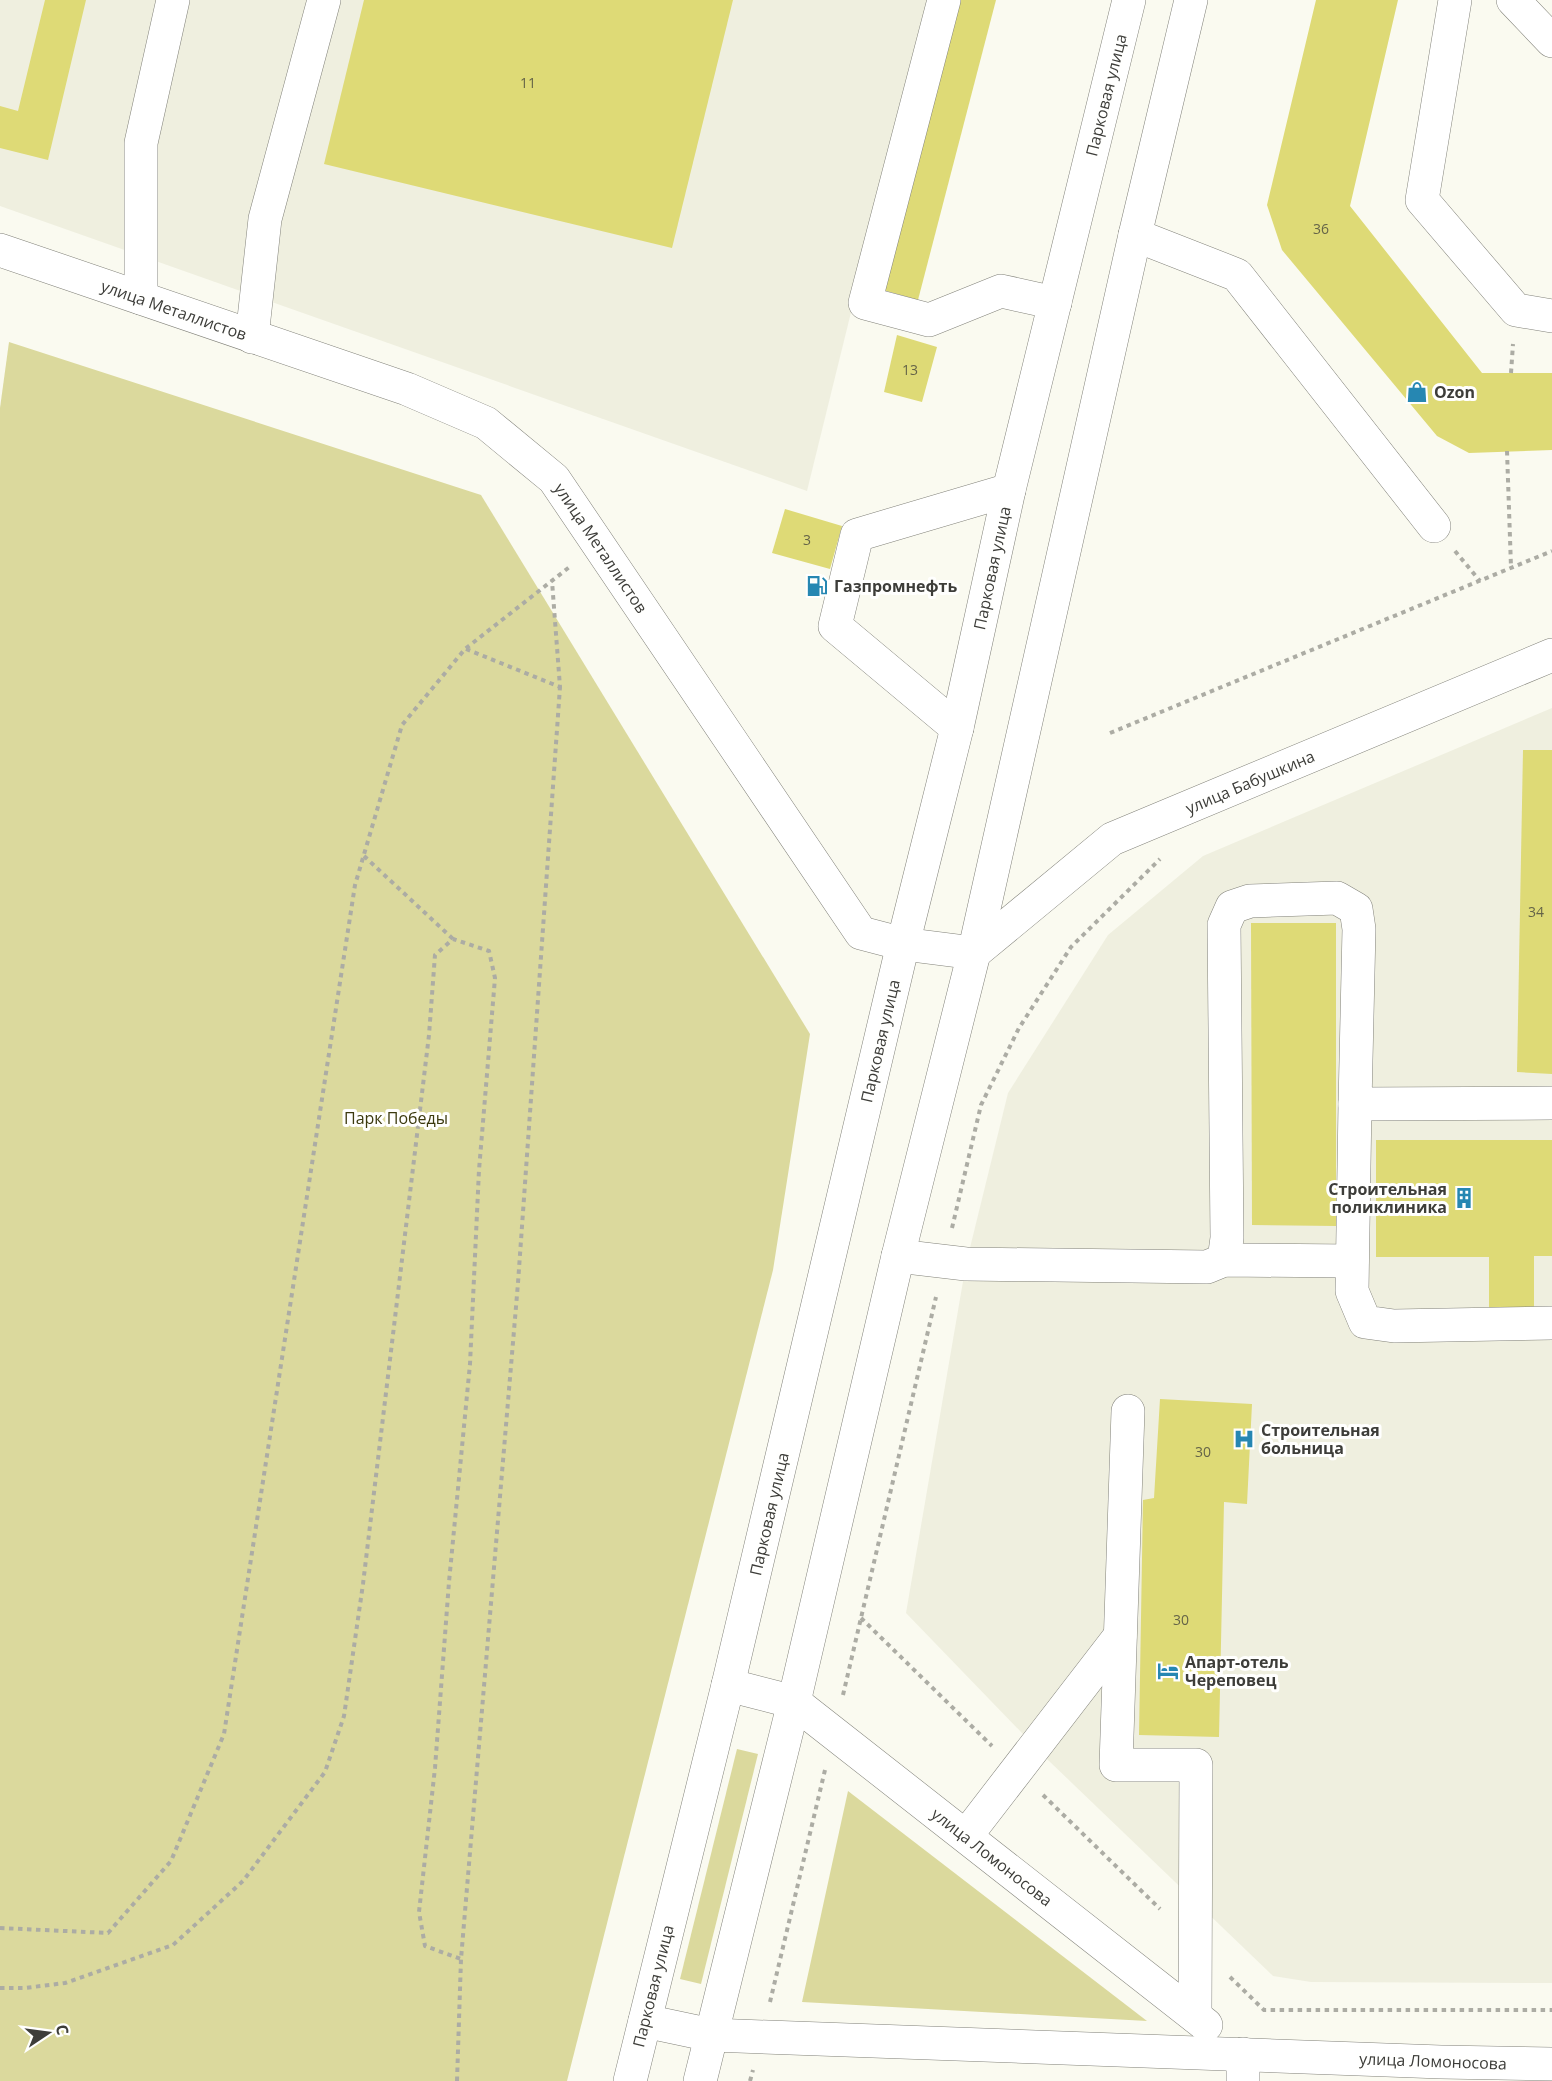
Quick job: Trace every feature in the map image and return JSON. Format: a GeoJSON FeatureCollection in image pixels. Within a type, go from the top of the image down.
{"type":"FeatureCollection","features":[{"type":"Feature","properties":{"kind":"main road"},"geometry":{"type":"LineString","coordinates":[[141,298],[141,143],[173,0]]}},
{"type":"Feature","properties":{"kind":"main road"},"geometry":{"type":"LineString","coordinates":[[252,337],[265,219],[324,0]]}},
{"type":"Feature","properties":{"kind":"main road"},"geometry":{"type":"LineString","coordinates":[[944,0],[865,303],[929,320],[1001,291],[1055,303]]}},
{"type":"Feature","properties":{"kind":"main road","name":"Парковая улица"},"geometry":{"type":"LineString","coordinates":[[630,2081],[728,1685],[903,944],[957,728],[1009,490],[1130,0]]}},
{"type":"Feature","properties":{"kind":"main road"},"geometry":{"type":"LineString","coordinates":[[700,2081],[794,1702],[898,1256],[974,953],[1135,235],[1191,0]]}},
{"type":"Feature","properties":{"kind":"main road"},"geometry":{"type":"LineString","coordinates":[[1455,0],[1422,200],[1516,310],[1552,316]]}},
{"type":"Feature","properties":{"kind":"main road"},"geometry":{"type":"LineString","coordinates":[[1513,0],[1552,41]]}},
{"type":"Feature","properties":{"kind":"main road"},"geometry":{"type":"LineString","coordinates":[[1135,235],[1237,275],[1434,526]]}},
{"type":"Feature","properties":{"kind":"main road","name":"улица Металлистов"},"geometry":{"type":"LineString","coordinates":[[0,250],[407,389],[486,423],[554,479],[861,933],[903,944],[974,953]]}},
{"type":"Feature","properties":{"kind":"main road"},"geometry":{"type":"LineString","coordinates":[[957,728],[835,626],[857,535],[1009,490]]}},
{"type":"Feature","properties":{"kind":"main road","name":"улица Бабушкина"},"geometry":{"type":"LineString","coordinates":[[974,953],[1112,840],[1552,655]]}},
{"type":"Feature","properties":{"kind":"main road"},"geometry":{"type":"LineString","coordinates":[[1224,1260],[1227,1238],[1224,925],[1232,908],[1250,901],[1337,898],[1356,909],[1359,929],[1352,1291],[1365,1322],[1394,1326],[1552,1323]]}},
{"type":"Feature","properties":{"kind":"main road"},"geometry":{"type":"LineString","coordinates":[[1355,1104],[1552,1103]]}},
{"type":"Feature","properties":{"kind":"main road"},"geometry":{"type":"LineString","coordinates":[[898,1256],[966,1264],[1000,1265],[1207,1267],[1224,1260],[1352,1261]]}},
{"type":"Feature","properties":{"kind":"main road"},"geometry":{"type":"LineString","coordinates":[[1128,1411],[1116,1765],[1196,1765],[1195,2016]]}},
{"type":"Feature","properties":{"kind":"main road"},"geometry":{"type":"LineString","coordinates":[[966,1836],[1120,1635]]}},
{"type":"Feature","properties":{"kind":"main road","name":"улица Ломоносова"},"geometry":{"type":"LineString","coordinates":[[728,1685],[794,1702],[1195,2016],[1243,2067]]}},
{"type":"Feature","properties":{"kind":"main road","name":"улица Ломоносова"},"geometry":{"type":"LineString","coordinates":[[645,2021],[711,2035],[1243,2067],[1441,2072],[1552,2064]]}},
{"type":"Feature","properties":{"kind":"path"},"geometry":{"type":"LineString","coordinates":[[1506,451],[1511,567]]}},
{"type":"Feature","properties":{"kind":"path"},"geometry":{"type":"LineString","coordinates":[[0,1928],[108,1934],[171,1861],[224,1734],[355,885],[402,725],[465,649],[598,544]]}},
{"type":"Feature","properties":{"kind":"path"},"geometry":{"type":"LineString","coordinates":[[1110,733],[1552,550]]}},
{"type":"Feature","properties":{"kind":"path"},"geometry":{"type":"LineString","coordinates":[[457,2081],[461,1959],[518,1283],[560,687],[552,580]]}},
{"type":"Feature","properties":{"kind":"path"},"geometry":{"type":"LineString","coordinates":[[465,649],[560,687]]}},
{"type":"Feature","properties":{"kind":"path"},"geometry":{"type":"LineString","coordinates":[[363,856],[453,939],[489,951],[495,978],[479,1170],[470,1364],[449,1582],[435,1768],[419,1912],[425,1946],[461,1959]]}},
{"type":"Feature","properties":{"kind":"path"},"geometry":{"type":"LineString","coordinates":[[0,1988],[25,1988],[65,1983],[173,1945],[243,1881],[325,1772],[344,1716],[363,1584],[429,1035],[435,955],[453,939]]}},
{"type":"Feature","properties":{"kind":"shaded area"},"geometry":{"type":"Polygon","coordinates":[[[0,0],[928,0],[807,491],[0,206],[0,0]]]}},
{"type":"Feature","properties":{"kind":"shaded area","name":"Строительная больница"},"geometry":{"type":"Polygon","coordinates":[[[1552,708],[1552,1983],[1311,1982],[1273,1976],[1048,1760],[906,1613],[966,1264],[1008,1093],[1108,935],[1203,856],[1552,708]]]}},
{"type":"Feature","properties":{"kind":"green space","name":"Парк Победы"},"geometry":{"type":"Polygon","coordinates":[[[9,342],[481,495],[810,1034],[773,1270],[567,2081],[0,2081],[0,408],[9,342]]]}},
{"type":"Feature","properties":{"kind":"green space"},"geometry":{"type":"Polygon","coordinates":[[[737,1749],[758,1754],[701,1984],[680,1979],[737,1749]]]}},
{"type":"Feature","properties":{"kind":"green space"},"geometry":{"type":"Polygon","coordinates":[[[848,1791],[1147,2021],[802,2002],[848,1791]]]}},
{"type":"Feature","properties":{"kind":"building"},"geometry":{"type":"Polygon","coordinates":[[[45,0],[86,0],[48,160],[0,148],[0,106],[18,111],[45,0]]]}},
{"type":"Feature","properties":{"kind":"building"},"geometry":{"type":"Polygon","coordinates":[[[364,0],[733,0],[672,248],[324,164],[364,0]]]}},
{"type":"Feature","properties":{"kind":"building"},"geometry":{"type":"Polygon","coordinates":[[[958,0],[996,0],[918,300],[883,290],[958,0]]]}},
{"type":"Feature","properties":{"kind":"building"},"geometry":{"type":"Polygon","coordinates":[[[1316,0],[1398,0],[1350,206],[1482,373],[1552,373],[1552,450],[1469,453],[1437,436],[1282,250],[1267,205],[1316,0]]]}},
{"type":"Feature","properties":{"kind":"building"},"geometry":{"type":"Polygon","coordinates":[[[897,335],[937,347],[922,402],[884,392],[897,335]]]}},
{"type":"Feature","properties":{"kind":"building"},"geometry":{"type":"Polygon","coordinates":[[[785,509],[842,526],[830,569],[772,553],[785,509]]]}},
{"type":"Feature","properties":{"kind":"building"},"geometry":{"type":"Polygon","coordinates":[[[1523,750],[1552,750],[1552,1074],[1517,1072],[1523,750]]]}},
{"type":"Feature","properties":{"kind":"building"},"geometry":{"type":"Polygon","coordinates":[[[1251,923],[1336,923],[1336,1226],[1252,1225],[1251,923]]]}},
{"type":"Feature","properties":{"kind":"building","name":"Строительная поликлиника"},"geometry":{"type":"Polygon","coordinates":[[[1376,1140],[1552,1140],[1552,1256],[1534,1256],[1534,1314],[1489,1314],[1489,1257],[1376,1257],[1376,1140]]]}},
{"type":"Feature","properties":{"kind":"building"},"geometry":{"type":"Polygon","coordinates":[[[1160,1399],[1252,1404],[1247,1504],[1224,1502],[1219,1737],[1139,1735],[1143,1500],[1154,1498],[1160,1399]]]}},
{"type":"Feature","properties":{"kind":"place","name":"Ozon"},"geometry":{"type":"Point","coordinates":[1417,392]}},
{"type":"Feature","properties":{"kind":"place","name":"Газпромнефть"},"geometry":{"type":"Point","coordinates":[817,586]}},
{"type":"Feature","properties":{"kind":"place","name":"Строительная поликлиника"},"geometry":{"type":"Point","coordinates":[1464,1198]}},
{"type":"Feature","properties":{"kind":"place","name":"Строительная больница"},"geometry":{"type":"Point","coordinates":[1244,1439]}},
{"type":"Feature","properties":{"kind":"place","name":"Апарт-отель Череповец"},"geometry":{"type":"Point","coordinates":[1168,1671]}}]}
